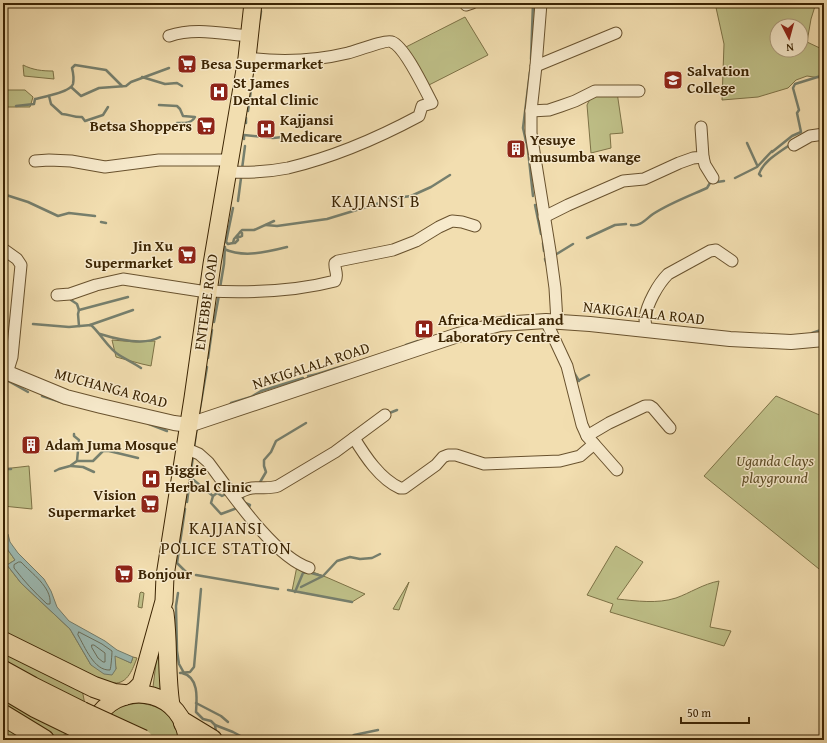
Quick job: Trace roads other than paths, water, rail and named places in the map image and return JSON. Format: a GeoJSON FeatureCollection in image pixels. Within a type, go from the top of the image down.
{"type":"FeatureCollection","features":[{"type":"Feature","properties":{"kind":"highway"},"geometry":{"type":"LineString","coordinates":[[3,642],[94,687],[114,694],[125,695]]}},
{"type":"Feature","properties":{"kind":"highway"},"geometry":{"type":"LineString","coordinates":[[3,671],[32,687],[107,740]]}},
{"type":"Feature","properties":{"kind":"highway"},"geometry":{"type":"LineString","coordinates":[[3,688],[35,707],[143,740]]}},
{"type":"Feature","properties":{"kind":"highway"},"geometry":{"type":"LineString","coordinates":[[3,715],[44,740]]}},
{"type":"Feature","properties":{"kind":"highway"},"geometry":{"type":"LineString","coordinates":[[186,731],[212,740]]}},
{"type":"Feature","properties":{"kind":"main road","name":"ENTEBBE ROAD"},"geometry":{"type":"LineString","coordinates":[[164,601],[165,576],[184,448],[189,425],[207,292],[247,58],[253,3]]}},
{"type":"Feature","properties":{"kind":"main road"},"geometry":{"type":"LineString","coordinates":[[88,740],[92,723],[104,708],[109,703],[135,690],[141,684],[164,601]]}},
{"type":"Feature","properties":{"kind":"main road"},"geometry":{"type":"LineString","coordinates":[[164,601],[171,705]]}},
{"type":"Feature","properties":{"kind":"main road"},"geometry":{"type":"LineString","coordinates":[[125,695],[146,694],[171,705],[179,714],[186,731]]}},
{"type":"Feature","properties":{"kind":"street"},"geometry":{"type":"LineString","coordinates":[[541,3],[531,111],[531,133],[551,256],[551,321],[567,366],[582,425],[591,440],[617,470]]}},
{"type":"Feature","properties":{"kind":"street"},"geometry":{"type":"LineString","coordinates":[[169,36],[199,31],[250,36]]}},
{"type":"Feature","properties":{"kind":"street"},"geometry":{"type":"LineString","coordinates":[[536,66],[616,32]]}},
{"type":"Feature","properties":{"kind":"street"},"geometry":{"type":"LineString","coordinates":[[34,161],[49,160],[105,167],[159,160],[228,166],[249,172],[287,168],[358,145],[392,130],[419,116],[422,106],[432,103],[408,59],[393,42],[388,41],[332,56],[265,61],[247,58]]}},
{"type":"Feature","properties":{"kind":"street"},"geometry":{"type":"LineString","coordinates":[[531,111],[548,110],[561,106],[595,91],[639,91]]}},
{"type":"Feature","properties":{"kind":"street"},"geometry":{"type":"LineString","coordinates":[[701,127],[703,157],[705,165],[713,178]]}},
{"type":"Feature","properties":{"kind":"street"},"geometry":{"type":"LineString","coordinates":[[794,145],[810,136],[824,134]]}},
{"type":"Feature","properties":{"kind":"street"},"geometry":{"type":"LineString","coordinates":[[544,217],[624,181],[644,179],[688,159],[703,157]]}},
{"type":"Feature","properties":{"kind":"street"},"geometry":{"type":"LineString","coordinates":[[57,295],[70,294],[96,285],[123,279],[207,292],[263,292],[292,290],[334,281],[337,276],[335,263],[338,261],[393,250],[416,241],[438,227],[452,221],[475,226]]}},
{"type":"Feature","properties":{"kind":"street"},"geometry":{"type":"LineString","coordinates":[[3,249],[17,259],[21,266],[12,357],[5,372]]}},
{"type":"Feature","properties":{"kind":"street"},"geometry":{"type":"LineString","coordinates":[[647,331],[645,318],[648,307],[663,279],[668,274],[710,251],[716,250],[732,261]]}},
{"type":"Feature","properties":{"kind":"street","name":"NAKIGALALA ROAD"},"geometry":{"type":"LineString","coordinates":[[189,425],[302,386],[475,330],[500,324],[551,321],[758,340],[791,342],[824,339]]}},
{"type":"Feature","properties":{"kind":"street","name":"MUCHANGA ROAD"},"geometry":{"type":"LineString","coordinates":[[5,372],[66,397],[189,425]]}},
{"type":"Feature","properties":{"kind":"street"},"geometry":{"type":"LineString","coordinates":[[354,438],[369,462],[389,481],[400,488],[404,488],[436,465],[443,457],[448,455],[456,455],[484,464],[560,461],[580,456],[586,452],[591,440],[609,423],[645,406],[650,406],[653,408],[670,428]]}},
{"type":"Feature","properties":{"kind":"street"},"geometry":{"type":"LineString","coordinates":[[234,496],[244,490],[252,488],[273,488],[278,486],[324,459],[385,415]]}},
{"type":"Feature","properties":{"kind":"street"},"geometry":{"type":"LineString","coordinates":[[184,448],[199,454],[208,462],[256,524],[274,544],[288,557],[302,566],[309,568]]}},
{"type":"Feature","properties":{"kind":"water"},"geometry":{"type":"Polygon","coordinates":[[[3,530],[8,534],[10,542],[18,553],[44,579],[51,591],[57,607],[69,621],[105,641],[117,650],[133,657],[131,663],[115,656],[116,669],[112,675],[104,674],[91,665],[70,629],[21,583],[7,565],[15,560],[3,543],[3,530]]]}},
{"type":"Feature","properties":{"kind":"waterway"},"geometry":{"type":"LineString","coordinates":[[531,59],[533,3]]}},
{"type":"Feature","properties":{"kind":"waterway"},"geometry":{"type":"LineString","coordinates":[[260,19],[261,11]]}},
{"type":"Feature","properties":{"kind":"waterway"},"geometry":{"type":"LineString","coordinates":[[16,106],[34,104],[35,99],[56,94],[71,87],[73,84],[72,68],[75,65],[106,70],[122,86]]}},
{"type":"Feature","properties":{"kind":"waterway"},"geometry":{"type":"LineString","coordinates":[[71,87],[81,96],[99,88],[126,86],[131,82],[169,68]]}},
{"type":"Feature","properties":{"kind":"waterway"},"geometry":{"type":"LineString","coordinates":[[530,72],[523,128],[528,150],[533,196]]}},
{"type":"Feature","properties":{"kind":"waterway"},"geometry":{"type":"LineString","coordinates":[[252,75],[252,83]]}},
{"type":"Feature","properties":{"kind":"waterway"},"geometry":{"type":"LineString","coordinates":[[772,152],[792,136],[801,132],[797,113],[799,110],[793,88],[795,84],[824,75]]}},
{"type":"Feature","properties":{"kind":"waterway"},"geometry":{"type":"LineString","coordinates":[[142,77],[165,84],[177,83],[182,86]]}},
{"type":"Feature","properties":{"kind":"waterway"},"geometry":{"type":"LineString","coordinates":[[248,111],[251,90]]}},
{"type":"Feature","properties":{"kind":"waterway"},"geometry":{"type":"LineString","coordinates":[[49,96],[51,104],[62,114],[82,117],[85,121],[103,115],[108,107]]}},
{"type":"Feature","properties":{"kind":"waterway"},"geometry":{"type":"LineString","coordinates":[[159,105],[177,106],[183,116],[195,117],[189,122],[177,123]]}},
{"type":"Feature","properties":{"kind":"waterway"},"geometry":{"type":"LineString","coordinates":[[246,118],[246,123]]}},
{"type":"Feature","properties":{"kind":"waterway"},"geometry":{"type":"LineString","coordinates":[[244,139],[244,135],[273,138],[295,138]]}},
{"type":"Feature","properties":{"kind":"waterway"},"geometry":{"type":"LineString","coordinates":[[747,143],[757,165]]}},
{"type":"Feature","properties":{"kind":"waterway"},"geometry":{"type":"LineString","coordinates":[[761,176],[759,174],[764,165],[772,157],[791,144]]}},
{"type":"Feature","properties":{"kind":"waterway"},"geometry":{"type":"LineString","coordinates":[[242,169],[245,146]]}},
{"type":"Feature","properties":{"kind":"waterway"},"geometry":{"type":"LineString","coordinates":[[735,178],[757,167],[772,151]]}},
{"type":"Feature","properties":{"kind":"waterway"},"geometry":{"type":"LineString","coordinates":[[266,225],[277,226],[327,219],[396,198],[411,196],[431,187],[450,175]]}},
{"type":"Feature","properties":{"kind":"waterway"},"geometry":{"type":"LineString","coordinates":[[238,201],[241,178]]}},
{"type":"Feature","properties":{"kind":"waterway"},"geometry":{"type":"LineString","coordinates":[[631,225],[640,224],[666,206],[707,188],[710,183],[724,181]]}},
{"type":"Feature","properties":{"kind":"waterway"},"geometry":{"type":"LineString","coordinates":[[3,194],[28,202],[58,216],[69,213],[95,216]]}},
{"type":"Feature","properties":{"kind":"waterway"},"geometry":{"type":"LineString","coordinates":[[535,205],[541,234]]}},
{"type":"Feature","properties":{"kind":"waterway"},"geometry":{"type":"LineString","coordinates":[[233,208],[226,242],[228,244],[233,243],[234,239],[242,230],[254,230],[274,221]]}},
{"type":"Feature","properties":{"kind":"waterway"},"geometry":{"type":"LineString","coordinates":[[101,222],[106,223]]}},
{"type":"Feature","properties":{"kind":"waterway"},"geometry":{"type":"LineString","coordinates":[[587,238],[615,225],[626,224]]}},
{"type":"Feature","properties":{"kind":"waterway"},"geometry":{"type":"LineString","coordinates":[[237,236],[242,236],[242,233],[240,232]]}},
{"type":"Feature","properties":{"kind":"waterway"},"geometry":{"type":"LineString","coordinates":[[233,243],[238,240],[237,237]]}},
{"type":"Feature","properties":{"kind":"waterway"},"geometry":{"type":"LineString","coordinates":[[543,243],[544,251]]}},
{"type":"Feature","properties":{"kind":"waterway"},"geometry":{"type":"LineString","coordinates":[[555,255],[573,244]]}},
{"type":"Feature","properties":{"kind":"waterway"},"geometry":{"type":"LineString","coordinates":[[220,288],[225,247]]}},
{"type":"Feature","properties":{"kind":"waterway"},"geometry":{"type":"LineString","coordinates":[[224,249],[232,252],[247,254],[287,247]]}},
{"type":"Feature","properties":{"kind":"waterway"},"geometry":{"type":"LineString","coordinates":[[3,258],[9,259]]}},
{"type":"Feature","properties":{"kind":"waterway"},"geometry":{"type":"LineString","coordinates":[[545,259],[547,265]]}},
{"type":"Feature","properties":{"kind":"waterway"},"geometry":{"type":"LineString","coordinates":[[214,322],[219,295]]}},
{"type":"Feature","properties":{"kind":"waterway"},"geometry":{"type":"LineString","coordinates":[[71,297],[71,300],[77,304],[79,310]]}},
{"type":"Feature","properties":{"kind":"waterway"},"geometry":{"type":"LineString","coordinates":[[79,326],[79,310],[128,297]]}},
{"type":"Feature","properties":{"kind":"waterway"},"geometry":{"type":"LineString","coordinates":[[90,325],[133,310]]}},
{"type":"Feature","properties":{"kind":"waterway"},"geometry":{"type":"LineString","coordinates":[[33,324],[69,327],[91,325],[115,352],[141,368]]}},
{"type":"Feature","properties":{"kind":"waterway"},"geometry":{"type":"LineString","coordinates":[[812,333],[824,329]]}},
{"type":"Feature","properties":{"kind":"waterway"},"geometry":{"type":"LineString","coordinates":[[208,358],[212,330]]}},
{"type":"Feature","properties":{"kind":"waterway"},"geometry":{"type":"LineString","coordinates":[[100,334],[130,341],[146,341],[160,337]]}},
{"type":"Feature","properties":{"kind":"waterway"},"geometry":{"type":"LineString","coordinates":[[406,345],[418,341]]}},
{"type":"Feature","properties":{"kind":"waterway"},"geometry":{"type":"LineString","coordinates":[[308,376],[347,365]]}},
{"type":"Feature","properties":{"kind":"waterway"},"geometry":{"type":"LineString","coordinates":[[199,414],[207,367]]}},
{"type":"Feature","properties":{"kind":"waterway"},"geometry":{"type":"LineString","coordinates":[[573,371],[579,381]]}},
{"type":"Feature","properties":{"kind":"waterway"},"geometry":{"type":"LineString","coordinates":[[574,383],[589,375]]}},
{"type":"Feature","properties":{"kind":"waterway"},"geometry":{"type":"LineString","coordinates":[[3,378],[28,392]]}},
{"type":"Feature","properties":{"kind":"waterway"},"geometry":{"type":"LineString","coordinates":[[231,403],[251,397],[261,391],[303,378]]}},
{"type":"Feature","properties":{"kind":"waterway"},"geometry":{"type":"LineString","coordinates":[[42,396],[61,402]]}},
{"type":"Feature","properties":{"kind":"waterway"},"geometry":{"type":"LineString","coordinates":[[387,414],[397,410]]}},
{"type":"Feature","properties":{"kind":"waterway"},"geometry":{"type":"LineString","coordinates":[[259,484],[266,472],[264,460],[271,452],[276,441],[306,423]]}},
{"type":"Feature","properties":{"kind":"waterway"},"geometry":{"type":"LineString","coordinates":[[149,424],[167,431]]}},
{"type":"Feature","properties":{"kind":"waterway"},"geometry":{"type":"LineString","coordinates":[[194,448],[197,426]]}},
{"type":"Feature","properties":{"kind":"waterway"},"geometry":{"type":"LineString","coordinates":[[74,434],[74,436],[79,440],[77,461]]}},
{"type":"Feature","properties":{"kind":"waterway"},"geometry":{"type":"LineString","coordinates":[[55,471],[70,466],[77,461],[93,461],[103,451],[138,458]]}},
{"type":"Feature","properties":{"kind":"waterway"},"geometry":{"type":"LineString","coordinates":[[187,502],[193,456]]}},
{"type":"Feature","properties":{"kind":"waterway"},"geometry":{"type":"LineString","coordinates":[[71,466],[83,467],[94,472]]}},
{"type":"Feature","properties":{"kind":"waterway"},"geometry":{"type":"LineString","coordinates":[[3,469],[11,469]]}},
{"type":"Feature","properties":{"kind":"waterway"},"geometry":{"type":"LineString","coordinates":[[190,477],[213,496]]}},
{"type":"Feature","properties":{"kind":"waterway"},"geometry":{"type":"LineString","coordinates":[[228,493],[222,496],[217,493],[213,496],[211,503],[221,514],[237,508]]}},
{"type":"Feature","properties":{"kind":"waterway"},"geometry":{"type":"LineString","coordinates":[[243,494],[243,502],[250,505],[249,507]]}},
{"type":"Feature","properties":{"kind":"waterway"},"geometry":{"type":"LineString","coordinates":[[185,509],[177,563],[187,573]]}},
{"type":"Feature","properties":{"kind":"waterway"},"geometry":{"type":"LineString","coordinates":[[301,587],[323,576],[337,561],[350,557],[360,559],[372,558],[380,554]]}},
{"type":"Feature","properties":{"kind":"waterway"},"geometry":{"type":"LineString","coordinates":[[295,592],[303,573],[308,572],[322,576]]}},
{"type":"Feature","properties":{"kind":"waterway"},"geometry":{"type":"LineString","coordinates":[[196,575],[278,589]]}},
{"type":"Feature","properties":{"kind":"waterway"},"geometry":{"type":"LineString","coordinates":[[180,673],[190,672],[194,667],[201,589]]}},
{"type":"Feature","properties":{"kind":"waterway"},"geometry":{"type":"LineString","coordinates":[[288,590],[352,602]]}},
{"type":"Feature","properties":{"kind":"waterway"},"geometry":{"type":"LineString","coordinates":[[178,593],[176,606],[177,651],[179,664],[184,673]]}},
{"type":"Feature","properties":{"kind":"waterway"},"geometry":{"type":"LineString","coordinates":[[182,673],[188,675],[194,683],[197,701],[196,712],[203,719],[211,721],[215,725],[216,732]]}},
{"type":"Feature","properties":{"kind":"waterway"},"geometry":{"type":"LineString","coordinates":[[196,703],[221,716],[228,722]]}},
{"type":"Feature","properties":{"kind":"waterway"},"geometry":{"type":"LineString","coordinates":[[215,725],[248,740]]}},
{"type":"Feature","properties":{"kind":"waterway"},"geometry":{"type":"LineString","coordinates":[[348,740],[354,735],[378,730]]}},
{"type":"Feature","properties":{"kind":"place","name":"Besa Supermarket"},"geometry":{"type":"Point","coordinates":[187,64]}},
{"type":"Feature","properties":{"kind":"place","name":"Salvation College"},"geometry":{"type":"Point","coordinates":[673,80]}},
{"type":"Feature","properties":{"kind":"place","name":"St James Dental Clinic"},"geometry":{"type":"Point","coordinates":[219,92]}},
{"type":"Feature","properties":{"kind":"place","name":"Betsa Shoppers"},"geometry":{"type":"Point","coordinates":[206,126]}},
{"type":"Feature","properties":{"kind":"place","name":"Kajjansi Medicare"},"geometry":{"type":"Point","coordinates":[266,129]}},
{"type":"Feature","properties":{"kind":"place","name":"Yesuye musumba wange"},"geometry":{"type":"Point","coordinates":[516,149]}},
{"type":"Feature","properties":{"kind":"place","name":"Jin Xu Supermarket"},"geometry":{"type":"Point","coordinates":[187,255]}},
{"type":"Feature","properties":{"kind":"place","name":"Africa Medical and Laboratory Centre"},"geometry":{"type":"Point","coordinates":[424,329]}},
{"type":"Feature","properties":{"kind":"place","name":"Adam Juma Mosque"},"geometry":{"type":"Point","coordinates":[31,445]}},
{"type":"Feature","properties":{"kind":"place","name":"Biggie Herbal Clinic"},"geometry":{"type":"Point","coordinates":[151,479]}},
{"type":"Feature","properties":{"kind":"place","name":"Vision Supermarket"},"geometry":{"type":"Point","coordinates":[150,504]}},
{"type":"Feature","properties":{"kind":"place","name":"Bonjour"},"geometry":{"type":"Point","coordinates":[124,574]}},
{"type":"Feature","properties":{"kind":"district","name":"KAJJANSI B"},"geometry":{"type":"Point","coordinates":[376,201]}},
{"type":"Feature","properties":{"kind":"district","name":"KAJJANSI POLICE STATION"},"geometry":{"type":"Point","coordinates":[226,538]}},
{"type":"Feature","properties":{"kind":"park label","name":"Uganda Clays playground"},"geometry":{"type":"Point","coordinates":[775,470]}}]}
